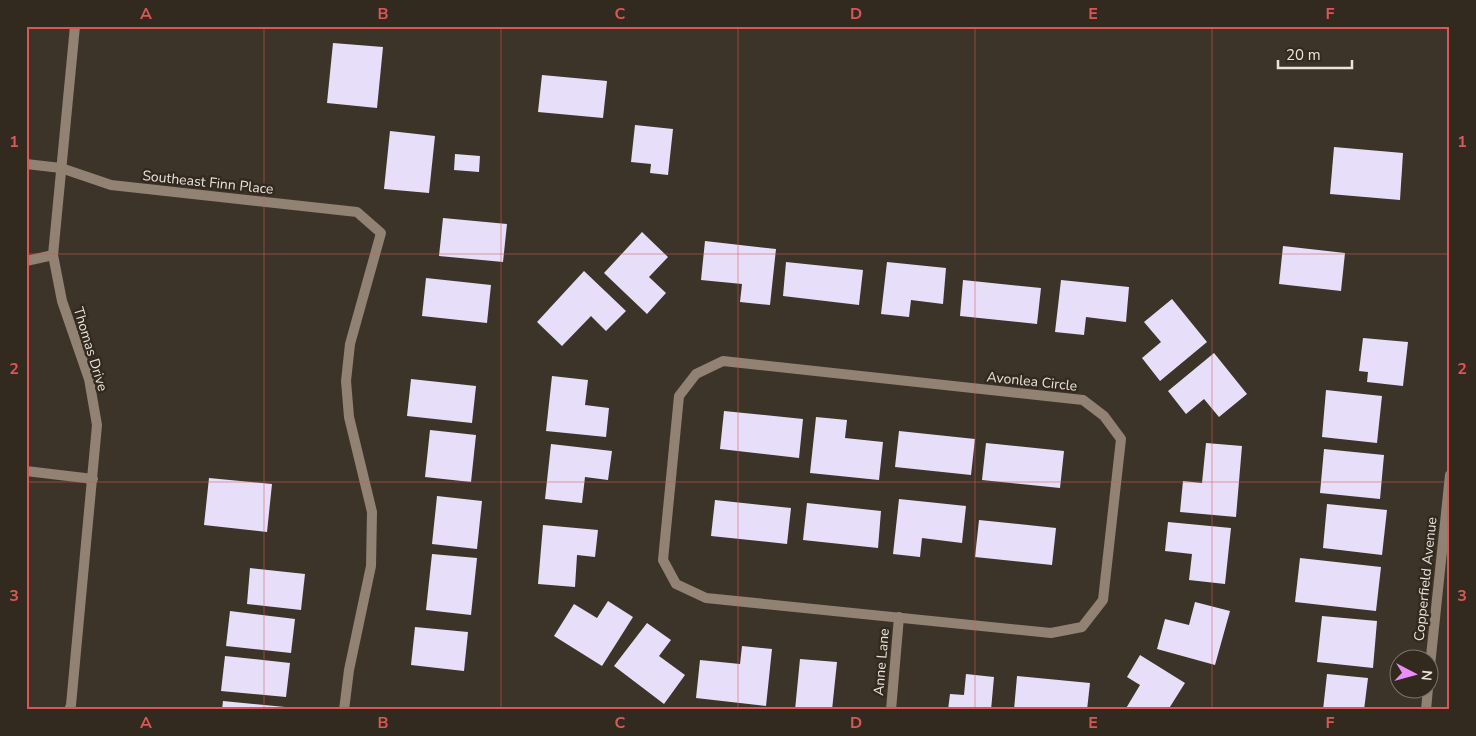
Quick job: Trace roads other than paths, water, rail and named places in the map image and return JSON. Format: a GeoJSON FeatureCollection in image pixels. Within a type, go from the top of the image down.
{"type":"FeatureCollection","features":[{"type":"Feature","properties":{"kind":"street","name":"Thomas Drive"},"geometry":{"type":"LineString","coordinates":[[69,710],[71,705],[97,425],[89,379],[62,301],[53,255],[75,26]]}},
{"type":"Feature","properties":{"kind":"street","name":"Southeast Finn Place"},"geometry":{"type":"LineString","coordinates":[[26,164],[61,168],[111,185],[357,212],[381,233],[350,344],[346,381],[349,417],[372,512],[371,566],[348,670],[344,710]]}},
{"type":"Feature","properties":{"kind":"street"},"geometry":{"type":"LineString","coordinates":[[26,261],[53,255]]}},
{"type":"Feature","properties":{"kind":"street","name":"Avonlea Circle"},"geometry":{"type":"LineString","coordinates":[[723,361],[1082,400],[1104,416],[1121,439],[1103,600],[1082,627],[1051,633],[899,617],[706,598],[676,584],[664,560],[664,550],[679,396],[696,374],[723,361]]}},
{"type":"Feature","properties":{"kind":"street"},"geometry":{"type":"LineString","coordinates":[[26,471],[93,479]]}},
{"type":"Feature","properties":{"kind":"street","name":"Copperfield Avenue"},"geometry":{"type":"LineString","coordinates":[[1432,648],[1450,475]]}},
{"type":"Feature","properties":{"kind":"street","name":"Anne Lane"},"geometry":{"type":"LineString","coordinates":[[891,710],[899,617]]}}]}
